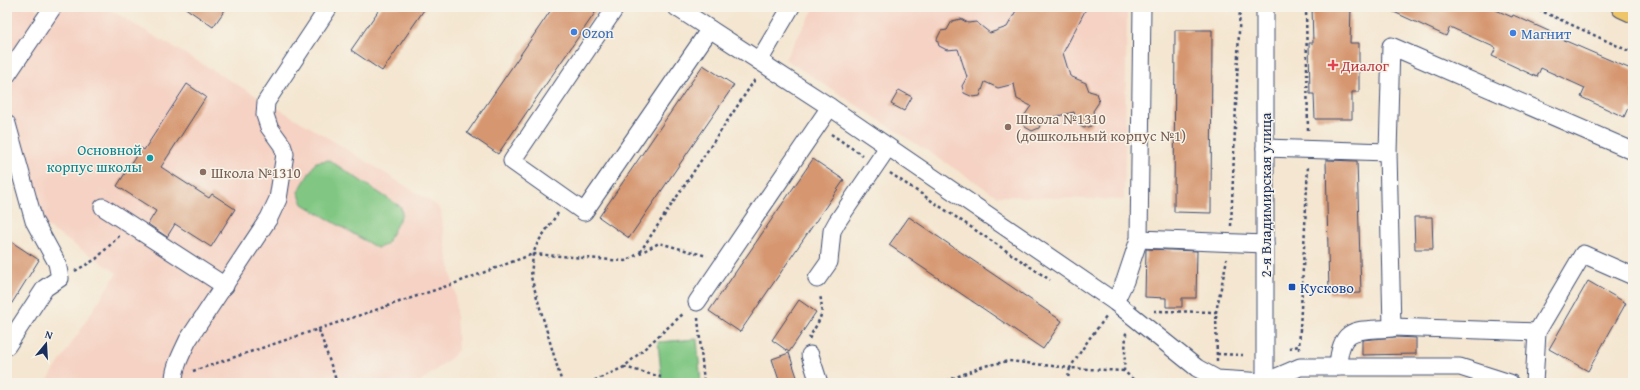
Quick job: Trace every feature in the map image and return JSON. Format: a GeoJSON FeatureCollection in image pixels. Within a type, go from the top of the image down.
{"type":"FeatureCollection","features":[{"type":"Feature","properties":{"kind":"main road"},"geometry":{"type":"LineString","coordinates":[[1622,7],[1633,12]]}},
{"type":"Feature","properties":{"kind":"street"},"geometry":{"type":"LineString","coordinates":[[7,75],[53,7]]}},
{"type":"Feature","properties":{"kind":"street"},"geometry":{"type":"LineString","coordinates":[[174,380],[182,353],[188,340],[269,218],[278,199],[285,154],[282,145],[269,127],[265,115],[266,102],[329,7]]}},
{"type":"Feature","properties":{"kind":"street"},"geometry":{"type":"LineString","coordinates":[[616,7],[512,161],[584,212],[710,29]]}},
{"type":"Feature","properties":{"kind":"street"},"geometry":{"type":"LineString","coordinates":[[759,67],[791,7]]}},
{"type":"Feature","properties":{"kind":"street"},"geometry":{"type":"LineString","coordinates":[[1115,302],[1125,281],[1139,239],[1142,7]]}},
{"type":"Feature","properties":{"kind":"street","name":"2-я Владимирская улица"},"geometry":{"type":"LineString","coordinates":[[1265,7],[1265,383]]}},
{"type":"Feature","properties":{"kind":"street"},"geometry":{"type":"LineString","coordinates":[[681,9],[710,29],[759,67],[830,107],[1115,302],[1197,368],[1217,380],[1265,383],[1300,367],[1460,367],[1510,383]]}},
{"type":"Feature","properties":{"kind":"street"},"geometry":{"type":"LineString","coordinates":[[1392,327],[1388,152],[1391,46],[1633,151]]}},
{"type":"Feature","properties":{"kind":"street"},"geometry":{"type":"LineString","coordinates":[[697,302],[830,107]]}},
{"type":"Feature","properties":{"kind":"street"},"geometry":{"type":"LineString","coordinates":[[7,124],[34,221],[57,263],[60,278],[45,288],[7,346]]}},
{"type":"Feature","properties":{"kind":"street"},"geometry":{"type":"LineString","coordinates":[[817,279],[829,262],[832,232],[837,222],[888,147]]}},
{"type":"Feature","properties":{"kind":"street"},"geometry":{"type":"LineString","coordinates":[[1265,148],[1388,152]]}},
{"type":"Feature","properties":{"kind":"street"},"geometry":{"type":"LineString","coordinates":[[103,207],[225,286]]}},
{"type":"Feature","properties":{"kind":"street"},"geometry":{"type":"LineString","coordinates":[[1139,239],[1265,244]]}},
{"type":"Feature","properties":{"kind":"street"},"geometry":{"type":"LineString","coordinates":[[1534,383],[1537,332],[1583,254],[1633,276]]}},
{"type":"Feature","properties":{"kind":"street"},"geometry":{"type":"LineString","coordinates":[[1338,367],[1340,348],[1348,335],[1354,331],[1392,327],[1537,332]]}},
{"type":"Feature","properties":{"kind":"street"},"geometry":{"type":"LineString","coordinates":[[810,354],[819,383]]}},
{"type":"Feature","properties":{"kind":"path"},"geometry":{"type":"LineString","coordinates":[[1217,380],[1216,312],[1231,242],[1240,7]]}},
{"type":"Feature","properties":{"kind":"path"},"geometry":{"type":"LineString","coordinates":[[1300,367],[1299,346],[1309,149],[1306,7]]}},
{"type":"Feature","properties":{"kind":"path"},"geometry":{"type":"LineString","coordinates":[[1533,7],[1633,53]]}},
{"type":"Feature","properties":{"kind":"path"},"geometry":{"type":"LineString","coordinates":[[639,252],[759,67]]}},
{"type":"Feature","properties":{"kind":"path"},"geometry":{"type":"LineString","coordinates":[[818,125],[1053,282]]}},
{"type":"Feature","properties":{"kind":"path"},"geometry":{"type":"LineString","coordinates":[[562,383],[531,277],[534,254],[538,242],[568,200]]}},
{"type":"Feature","properties":{"kind":"path"},"geometry":{"type":"LineString","coordinates":[[60,278],[96,259],[130,225]]}},
{"type":"Feature","properties":{"kind":"path"},"geometry":{"type":"LineString","coordinates":[[174,380],[453,284],[534,254],[625,261],[639,252],[659,243],[725,261]]}},
{"type":"Feature","properties":{"kind":"path"},"geometry":{"type":"LineString","coordinates":[[810,354],[808,341],[822,316],[817,279]]}},
{"type":"Feature","properties":{"kind":"path"},"geometry":{"type":"LineString","coordinates":[[589,383],[624,367],[697,302]]}},
{"type":"Feature","properties":{"kind":"path"},"geometry":{"type":"LineString","coordinates":[[697,302],[704,383]]}},
{"type":"Feature","properties":{"kind":"path"},"geometry":{"type":"LineString","coordinates":[[1067,383],[1070,368],[1089,339],[1106,318],[1115,302]]}},
{"type":"Feature","properties":{"kind":"path"},"geometry":{"type":"LineString","coordinates":[[1124,371],[1126,334],[1141,314],[1148,311],[1216,312]]}},
{"type":"Feature","properties":{"kind":"path"},"geometry":{"type":"LineString","coordinates":[[1099,313],[1111,322]]}},
{"type":"Feature","properties":{"kind":"path"},"geometry":{"type":"LineString","coordinates":[[319,330],[337,383]]}},
{"type":"Feature","properties":{"kind":"path"},"geometry":{"type":"LineString","coordinates":[[1121,330],[1126,334]]}},
{"type":"Feature","properties":{"kind":"path"},"geometry":{"type":"LineString","coordinates":[[1289,348],[1299,346]]}},
{"type":"Feature","properties":{"kind":"path"},"geometry":{"type":"LineString","coordinates":[[1217,354],[1243,355]]}},
{"type":"Feature","properties":{"kind":"path"},"geometry":{"type":"LineString","coordinates":[[941,383],[984,366],[1009,361],[1070,368],[1124,371],[1138,383]]}},
{"type":"Feature","properties":{"kind":"path"},"geometry":{"type":"LineString","coordinates":[[624,367],[661,377]]}},
{"type":"Feature","properties":{"kind":"shaded area"},"geometry":{"type":"Polygon","coordinates":[[[7,7],[34,7],[45,15],[7,72],[7,7]]]}},
{"type":"Feature","properties":{"kind":"shaded area","name":"Школа №1310"},"geometry":{"type":"Polygon","coordinates":[[[57,7],[105,7],[330,139],[436,205],[441,211],[444,236],[455,293],[458,350],[452,357],[419,383],[46,383],[117,273],[37,220],[7,111],[7,82],[57,7]]]}},
{"type":"Feature","properties":{"kind":"shaded area","name":"Школа №1310 (дошкольный корпус №1)"},"geometry":{"type":"Polygon","coordinates":[[[815,7],[1127,7],[1124,200],[997,196],[785,59],[815,7]]]}},
{"type":"Feature","properties":{"kind":"green space"},"geometry":{"type":"Polygon","coordinates":[[[329,160],[401,207],[402,214],[386,245],[377,248],[303,204],[298,192],[316,162],[329,160]]]}},
{"type":"Feature","properties":{"kind":"green space"},"geometry":{"type":"Polygon","coordinates":[[[697,339],[701,383],[662,383],[658,342],[697,339]]]}},
{"type":"Feature","properties":{"kind":"building"},"geometry":{"type":"Polygon","coordinates":[[[184,7],[227,7],[213,27],[184,7]]]}},
{"type":"Feature","properties":{"kind":"building"},"geometry":{"type":"Polygon","coordinates":[[[381,7],[426,7],[382,71],[351,50],[381,7]]]}},
{"type":"Feature","properties":{"kind":"building"},"geometry":{"type":"Polygon","coordinates":[[[553,7],[599,7],[498,154],[467,133],[553,7]]]}},
{"type":"Feature","properties":{"kind":"building"},"geometry":{"type":"Polygon","coordinates":[[[1018,7],[1087,7],[1063,53],[1070,76],[1086,83],[1089,91],[1096,93],[1099,102],[1093,111],[1095,118],[1091,126],[1084,128],[1077,124],[1074,112],[1042,120],[1039,128],[1032,131],[1025,127],[1022,119],[1031,106],[1017,99],[1014,84],[998,88],[985,82],[980,96],[973,97],[964,93],[962,86],[967,77],[958,49],[947,50],[939,46],[937,39],[941,31],[947,30],[952,21],[961,19],[968,23],[976,22],[990,33],[1007,27],[1018,7]]]}},
{"type":"Feature","properties":{"kind":"building"},"geometry":{"type":"Polygon","coordinates":[[[1312,7],[1351,7],[1350,43],[1359,43],[1359,92],[1352,92],[1352,119],[1315,119],[1314,94],[1310,94],[1309,43],[1313,43],[1312,7]]]}},
{"type":"Feature","properties":{"kind":"building"},"geometry":{"type":"Polygon","coordinates":[[[1383,7],[1489,7],[1512,17],[1513,15],[1553,33],[1552,35],[1633,70],[1633,110],[1628,108],[1624,117],[1581,97],[1585,88],[1541,68],[1537,77],[1492,56],[1496,48],[1450,27],[1446,36],[1383,7]]]}},
{"type":"Feature","properties":{"kind":"building"},"geometry":{"type":"Polygon","coordinates":[[[1175,30],[1212,30],[1211,213],[1174,212],[1175,30]]]}},
{"type":"Feature","properties":{"kind":"building"},"geometry":{"type":"Polygon","coordinates":[[[703,65],[734,85],[629,238],[599,217],[703,65]]]}},
{"type":"Feature","properties":{"kind":"building","name":"Основной корпус школы"},"geometry":{"type":"Polygon","coordinates":[[[187,84],[206,97],[161,167],[209,198],[212,194],[235,209],[211,247],[175,224],[167,237],[148,224],[156,211],[117,186],[141,148],[144,150],[187,84]]]}},
{"type":"Feature","properties":{"kind":"building"},"geometry":{"type":"Polygon","coordinates":[[[899,90],[912,97],[904,111],[891,104],[899,90]]]}},
{"type":"Feature","properties":{"kind":"building"},"geometry":{"type":"Polygon","coordinates":[[[813,159],[844,180],[740,332],[709,311],[813,159]]]}},
{"type":"Feature","properties":{"kind":"building"},"geometry":{"type":"Polygon","coordinates":[[[1326,160],[1357,161],[1361,293],[1329,294],[1326,160]]]}},
{"type":"Feature","properties":{"kind":"building"},"geometry":{"type":"Polygon","coordinates":[[[909,217],[1062,321],[1043,349],[889,245],[909,217]]]}},
{"type":"Feature","properties":{"kind":"building"},"geometry":{"type":"Polygon","coordinates":[[[1414,217],[1432,217],[1433,249],[1415,249],[1414,217]]]}},
{"type":"Feature","properties":{"kind":"building"},"geometry":{"type":"Polygon","coordinates":[[[7,239],[39,260],[7,311],[7,239]]]}},
{"type":"Feature","properties":{"kind":"building"},"geometry":{"type":"Polygon","coordinates":[[[1146,249],[1197,251],[1196,298],[1182,298],[1182,307],[1166,307],[1166,298],[1145,297],[1146,249]]]}},
{"type":"Feature","properties":{"kind":"building"},"geometry":{"type":"Polygon","coordinates":[[[1588,281],[1626,303],[1588,371],[1549,349],[1588,281]]]}},
{"type":"Feature","properties":{"kind":"building"},"geometry":{"type":"Polygon","coordinates":[[[799,300],[816,312],[789,352],[772,340],[799,300]]]}},
{"type":"Feature","properties":{"kind":"building"},"geometry":{"type":"Polygon","coordinates":[[[1395,337],[1416,338],[1416,354],[1362,355],[1362,340],[1395,337]]]}},
{"type":"Feature","properties":{"kind":"building"},"geometry":{"type":"Polygon","coordinates":[[[789,353],[799,383],[780,383],[772,359],[789,353]]]}},
{"type":"Feature","properties":{"kind":"place","name":"Ozon"},"geometry":{"type":"Point","coordinates":[574,32]}},
{"type":"Feature","properties":{"kind":"place","name":"Магнит"},"geometry":{"type":"Point","coordinates":[1513,33]}},
{"type":"Feature","properties":{"kind":"place","name":"Диалог"},"geometry":{"type":"Point","coordinates":[1333,65]}},
{"type":"Feature","properties":{"kind":"place","name":"Школа №1310 (дошкольный корпус №1)"},"geometry":{"type":"Point","coordinates":[1008,127]}},
{"type":"Feature","properties":{"kind":"place","name":"Основной корпус школы"},"geometry":{"type":"Point","coordinates":[150,158]}},
{"type":"Feature","properties":{"kind":"place","name":"Школа №1310"},"geometry":{"type":"Point","coordinates":[203,172]}},
{"type":"Feature","properties":{"kind":"place","name":"Кусково"},"geometry":{"type":"Point","coordinates":[1292,287]}}]}
